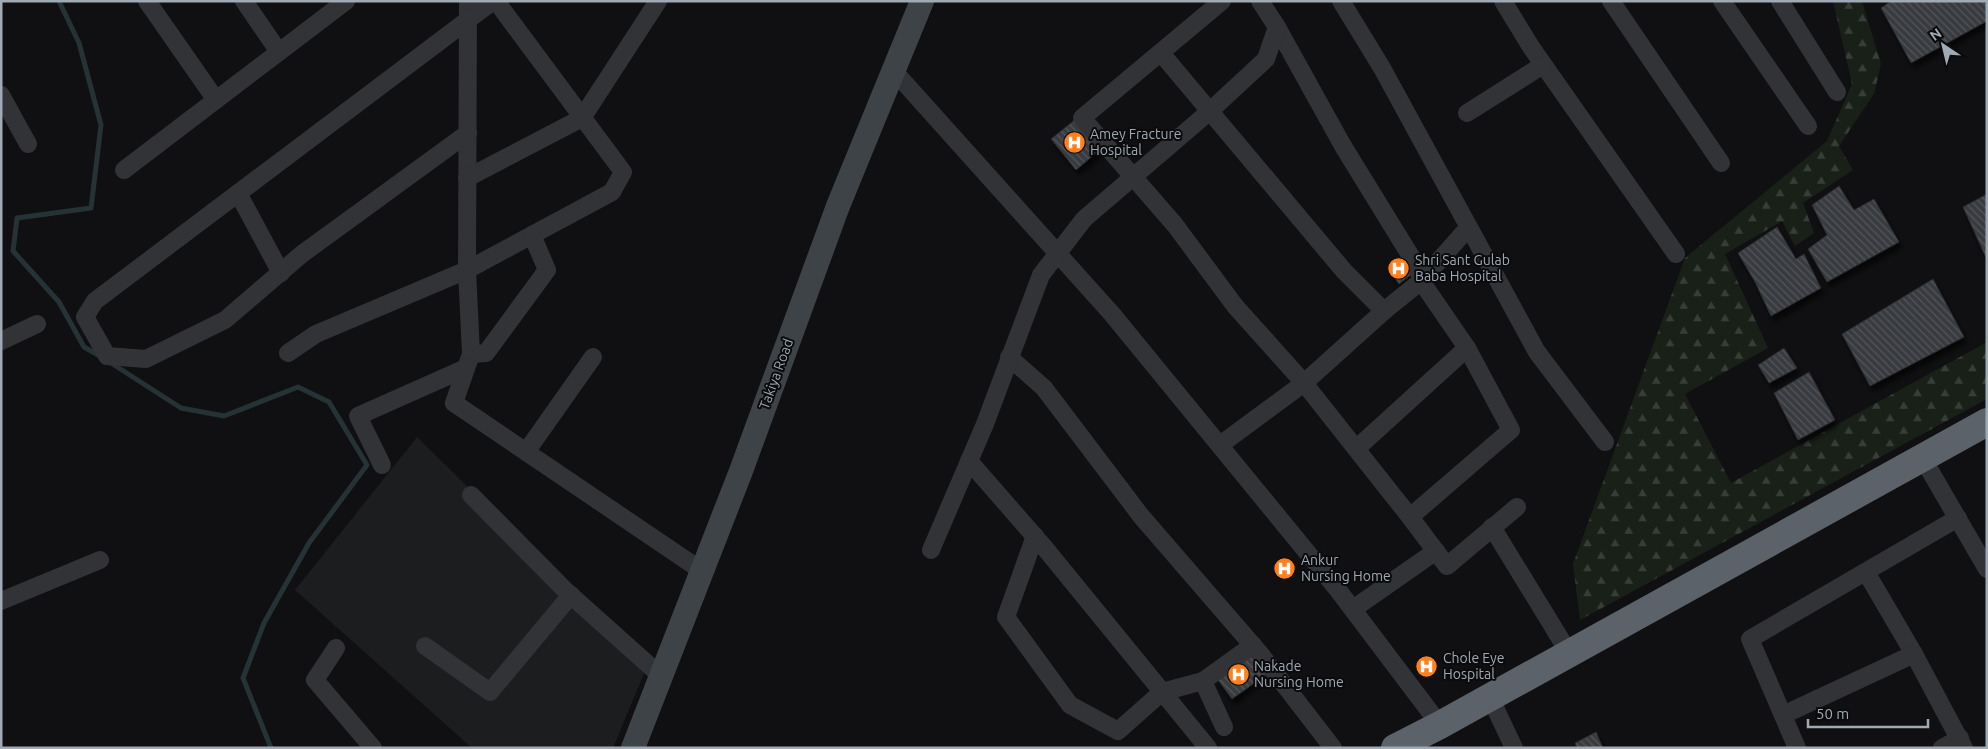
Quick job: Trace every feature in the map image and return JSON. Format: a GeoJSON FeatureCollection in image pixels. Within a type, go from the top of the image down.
{"type":"FeatureCollection","features":[{"type":"Feature","properties":{"kind":"highway"},"geometry":{"type":"LineString","coordinates":[[1395,748],[1440,725],[1987,422]]}},
{"type":"Feature","properties":{"kind":"main road","name":"Takiya Road"},"geometry":{"type":"LineString","coordinates":[[633,748],[741,471],[838,206],[922,1]]}},
{"type":"Feature","properties":{"kind":"street"},"geometry":{"type":"LineString","coordinates":[[147,1],[216,100]]}},
{"type":"Feature","properties":{"kind":"street"},"geometry":{"type":"LineString","coordinates":[[244,1],[279,52]]}},
{"type":"Feature","properties":{"kind":"street"},"geometry":{"type":"LineString","coordinates":[[468,1],[468,361],[454,403],[702,571]]}},
{"type":"Feature","properties":{"kind":"street"},"geometry":{"type":"LineString","coordinates":[[288,353],[316,334],[467,270],[612,192],[623,172],[495,1],[95,301],[85,317],[107,356],[146,358],[225,320],[302,254],[468,133]]}},
{"type":"Feature","properties":{"kind":"street"},"geometry":{"type":"LineString","coordinates":[[467,178],[582,118],[658,1]]}},
{"type":"Feature","properties":{"kind":"street"},"geometry":{"type":"LineString","coordinates":[[1222,1],[1082,118],[1175,225],[1234,306],[1304,384],[1357,448],[1447,566],[1517,507]]}},
{"type":"Feature","properties":{"kind":"street"},"geometry":{"type":"LineString","coordinates":[[1260,1],[1277,27],[1343,146],[1418,268],[1421,281],[1466,348],[1511,430],[1410,517]]}},
{"type":"Feature","properties":{"kind":"street"},"geometry":{"type":"LineString","coordinates":[[1341,1],[1382,68],[1537,352],[1606,442]]}},
{"type":"Feature","properties":{"kind":"street"},"geometry":{"type":"LineString","coordinates":[[1503,1],[1543,65],[1676,254]]}},
{"type":"Feature","properties":{"kind":"street"},"geometry":{"type":"LineString","coordinates":[[1722,1],[1808,126]]}},
{"type":"Feature","properties":{"kind":"street"},"geometry":{"type":"LineString","coordinates":[[1780,1],[1837,92]]}},
{"type":"Feature","properties":{"kind":"street"},"geometry":{"type":"LineString","coordinates":[[124,170],[345,2]]}},
{"type":"Feature","properties":{"kind":"street"},"geometry":{"type":"LineString","coordinates":[[1616,2],[1721,163]]}},
{"type":"Feature","properties":{"kind":"street"},"geometry":{"type":"LineString","coordinates":[[931,550],[969,461],[1041,275],[1084,219],[1210,111],[1266,59],[1277,27]]}},
{"type":"Feature","properties":{"kind":"street"},"geometry":{"type":"LineString","coordinates":[[1161,53],[1344,271],[1384,311]]}},
{"type":"Feature","properties":{"kind":"street"},"geometry":{"type":"LineString","coordinates":[[1467,113],[1543,65]]}},
{"type":"Feature","properties":{"kind":"street"},"geometry":{"type":"LineString","coordinates":[[894,70],[1112,314],[1352,610],[1440,725]]}},
{"type":"Feature","properties":{"kind":"street"},"geometry":{"type":"LineString","coordinates":[[1,95],[28,144]]}},
{"type":"Feature","properties":{"kind":"street"},"geometry":{"type":"LineString","coordinates":[[238,193],[281,273]]}},
{"type":"Feature","properties":{"kind":"street"},"geometry":{"type":"LineString","coordinates":[[1220,445],[1304,384],[1384,311],[1421,281],[1468,228]]}},
{"type":"Feature","properties":{"kind":"street"},"geometry":{"type":"LineString","coordinates":[[382,465],[358,416],[486,353],[547,270],[532,235]]}},
{"type":"Feature","properties":{"kind":"street"},"geometry":{"type":"LineString","coordinates":[[1,341],[37,324]]}},
{"type":"Feature","properties":{"kind":"street"},"geometry":{"type":"LineString","coordinates":[[1357,448],[1466,348]]}},
{"type":"Feature","properties":{"kind":"street"},"geometry":{"type":"LineString","coordinates":[[526,452],[592,357]]}},
{"type":"Feature","properties":{"kind":"street"},"geometry":{"type":"LineString","coordinates":[[1010,357],[1044,388],[1141,516],[1252,645],[1333,748]]}},
{"type":"Feature","properties":{"kind":"street"},"geometry":{"type":"LineString","coordinates":[[1922,457],[1987,569]]}},
{"type":"Feature","properties":{"kind":"street"},"geometry":{"type":"LineString","coordinates":[[969,461],[1035,536],[1208,748]]}},
{"type":"Feature","properties":{"kind":"street"},"geometry":{"type":"LineString","coordinates":[[471,495],[571,596],[661,676]]}},
{"type":"Feature","properties":{"kind":"street"},"geometry":{"type":"LineString","coordinates":[[1797,748],[1750,639],[1958,518]]}},
{"type":"Feature","properties":{"kind":"street"},"geometry":{"type":"LineString","coordinates":[[1492,527],[1569,653]]}},
{"type":"Feature","properties":{"kind":"street"},"geometry":{"type":"LineString","coordinates":[[1035,536],[1006,617],[1070,705],[1118,731],[1162,692],[1204,681],[1252,645]]}},
{"type":"Feature","properties":{"kind":"street"},"geometry":{"type":"LineString","coordinates":[[1352,610],[1436,551]]}},
{"type":"Feature","properties":{"kind":"street"},"geometry":{"type":"LineString","coordinates":[[1,601],[100,560]]}},
{"type":"Feature","properties":{"kind":"street"},"geometry":{"type":"LineString","coordinates":[[1866,572],[1914,654],[1962,743],[1942,748]]}},
{"type":"Feature","properties":{"kind":"street"},"geometry":{"type":"LineString","coordinates":[[426,646],[490,692],[571,596]]}},
{"type":"Feature","properties":{"kind":"street"},"geometry":{"type":"LineString","coordinates":[[336,648],[315,680],[373,748]]}},
{"type":"Feature","properties":{"kind":"street"},"geometry":{"type":"LineString","coordinates":[[1783,715],[1914,654]]}},
{"type":"Feature","properties":{"kind":"street"},"geometry":{"type":"LineString","coordinates":[[1204,681],[1224,727]]}},
{"type":"Feature","properties":{"kind":"street"},"geometry":{"type":"LineString","coordinates":[[1490,697],[1514,748]]}},
{"type":"Feature","properties":{"kind":"shaded area"},"geometry":{"type":"Polygon","coordinates":[[[417,437],[648,664],[613,748],[472,748],[295,590],[417,437]]]}},
{"type":"Feature","properties":{"kind":"green space"},"geometry":{"type":"Polygon","coordinates":[[[1833,1],[1862,1],[1881,64],[1874,94],[1839,146],[1853,170],[1803,203],[1814,233],[1795,246],[1782,221],[1725,254],[1768,348],[1685,394],[1731,483],[1987,342],[1987,399],[1580,620],[1573,564],[1685,258],[1827,141],[1852,84],[1833,1]]]}},
{"type":"Feature","properties":{"kind":"building"},"geometry":{"type":"Polygon","coordinates":[[[1891,1],[1987,1],[1987,21],[1911,63],[1881,8],[1891,1]]]}},
{"type":"Feature","properties":{"kind":"building"},"geometry":{"type":"Polygon","coordinates":[[[1077,118],[1102,148],[1076,170],[1051,139],[1077,118]]]}},
{"type":"Feature","properties":{"kind":"building"},"geometry":{"type":"Polygon","coordinates":[[[1839,186],[1854,210],[1874,199],[1899,242],[1827,282],[1808,249],[1827,235],[1812,205],[1839,186]]]}},
{"type":"Feature","properties":{"kind":"building"},"geometry":{"type":"Polygon","coordinates":[[[1987,194],[1987,260],[1963,207],[1987,194]]]}},
{"type":"Feature","properties":{"kind":"building"},"geometry":{"type":"Polygon","coordinates":[[[1777,227],[1796,259],[1804,254],[1821,288],[1771,316],[1755,282],[1738,253],[1777,227]]]}},
{"type":"Feature","properties":{"kind":"building"},"geometry":{"type":"Polygon","coordinates":[[[1404,255],[1416,271],[1399,284],[1387,268],[1404,255]]]}},
{"type":"Feature","properties":{"kind":"building"},"geometry":{"type":"Polygon","coordinates":[[[1933,279],[1964,337],[1870,386],[1842,334],[1933,279]]]}},
{"type":"Feature","properties":{"kind":"building"},"geometry":{"type":"Polygon","coordinates":[[[1784,348],[1797,368],[1769,383],[1758,365],[1784,348]]]}},
{"type":"Feature","properties":{"kind":"building"},"geometry":{"type":"Polygon","coordinates":[[[1809,372],[1835,420],[1798,440],[1774,393],[1809,372]]]}},
{"type":"Feature","properties":{"kind":"building"},"geometry":{"type":"Polygon","coordinates":[[[1250,650],[1267,674],[1232,699],[1215,676],[1250,650]]]}},
{"type":"Feature","properties":{"kind":"building"},"geometry":{"type":"Polygon","coordinates":[[[1596,732],[1603,748],[1577,748],[1575,743],[1596,732]]]}},
{"type":"Feature","properties":{"kind":"waterway"},"geometry":{"type":"LineString","coordinates":[[59,1],[79,43],[101,125],[91,208],[17,218],[13,251],[59,302],[84,347],[100,356]]}},
{"type":"Feature","properties":{"kind":"waterway"},"geometry":{"type":"LineString","coordinates":[[111,363],[181,408],[224,416],[298,387],[329,402],[367,465],[309,543],[264,623],[243,678],[271,748]]}},
{"type":"Feature","properties":{"kind":"place","name":"Amey Fracture Hospital"},"geometry":{"type":"Point","coordinates":[1074,142]}},
{"type":"Feature","properties":{"kind":"place","name":"Shri Sant Gulab Baba Hospital"},"geometry":{"type":"Point","coordinates":[1399,268]}},
{"type":"Feature","properties":{"kind":"place","name":"Ankur Nursing Home"},"geometry":{"type":"Point","coordinates":[1285,568]}},
{"type":"Feature","properties":{"kind":"place","name":"Chole Eye Hospital"},"geometry":{"type":"Point","coordinates":[1427,666]}},
{"type":"Feature","properties":{"kind":"place","name":"Nakade Nursing Home"},"geometry":{"type":"Point","coordinates":[1238,674]}}]}
